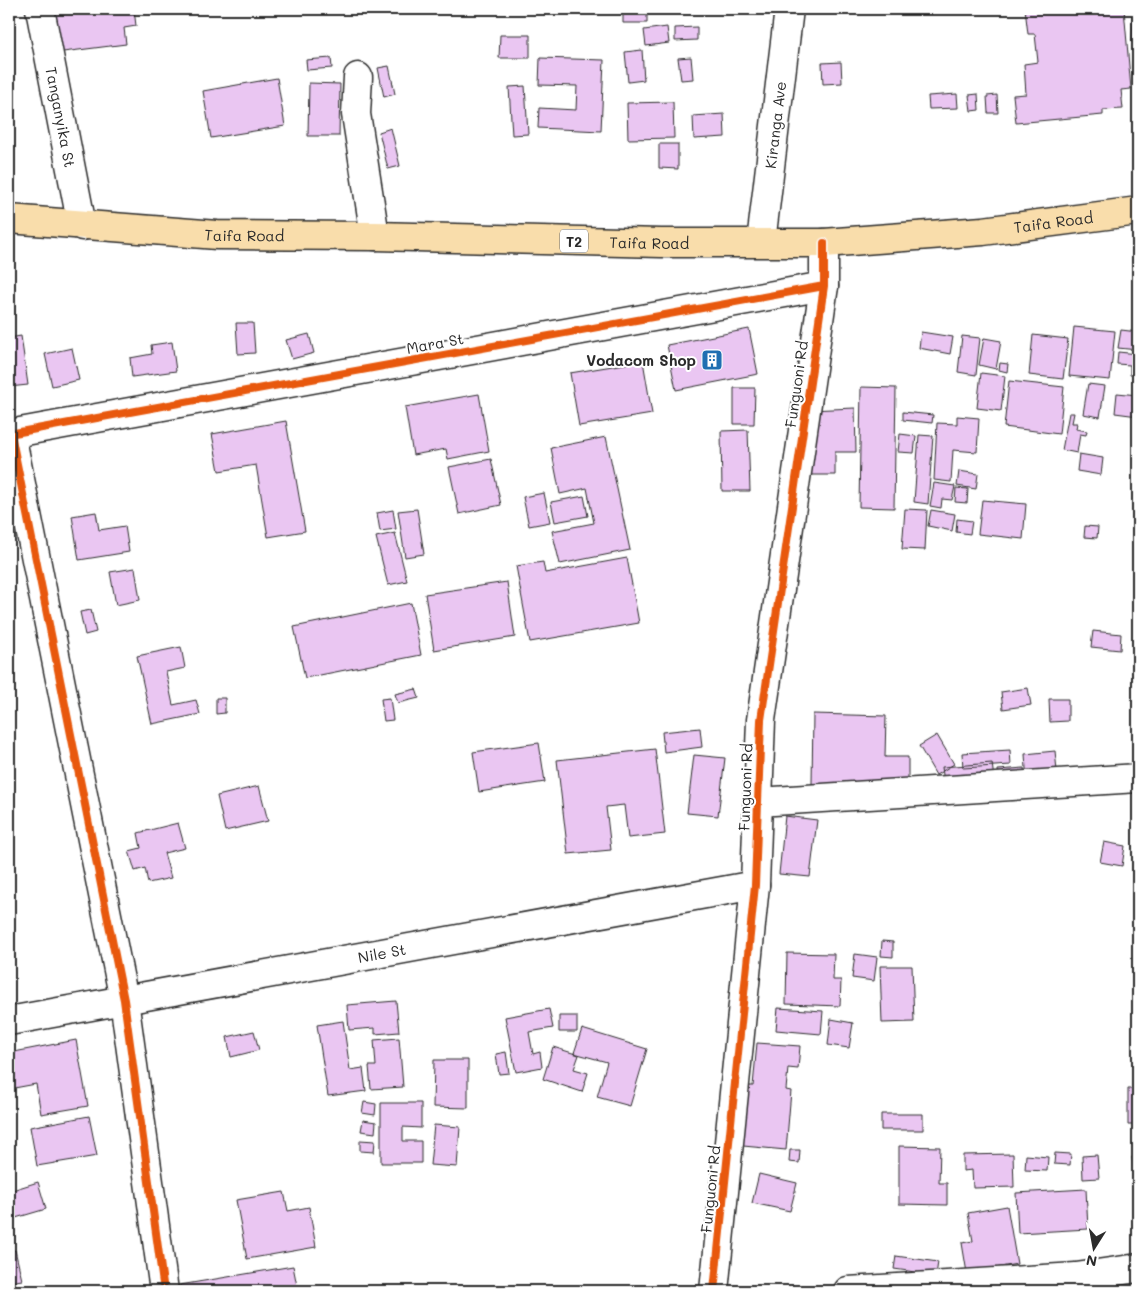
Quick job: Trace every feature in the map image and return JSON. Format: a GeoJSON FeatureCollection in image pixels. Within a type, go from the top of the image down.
{"type":"FeatureCollection","features":[{"type":"Feature","properties":{"kind":"highway","name":"Taifa Road"},"geometry":{"type":"LineString","coordinates":[[9,219],[217,236],[375,236],[661,243],[824,243],[983,231],[1138,212]]}},
{"type":"Feature","properties":{"kind":"street","name":"Tanganyika St"},"geometry":{"type":"LineString","coordinates":[[40,9],[82,226]]}},
{"type":"Feature","properties":{"kind":"street","name":"Kiranga Ave"},"geometry":{"type":"LineString","coordinates":[[761,242],[789,9]]}},
{"type":"Feature","properties":{"kind":"street"},"geometry":{"type":"LineString","coordinates":[[358,76],[356,114],[375,236]]}},
{"type":"Feature","properties":{"kind":"street"},"geometry":{"type":"LineString","coordinates":[[824,243],[824,286]]}},
{"type":"Feature","properties":{"kind":"street","name":"Mara St"},"geometry":{"type":"LineString","coordinates":[[10,434],[824,286]]}},
{"type":"Feature","properties":{"kind":"street","name":"Funguoni Rd"},"geometry":{"type":"LineString","coordinates":[[714,1291],[755,885],[761,720],[824,286]]}},
{"type":"Feature","properties":{"kind":"street"},"geometry":{"type":"LineString","coordinates":[[10,434],[124,1000],[164,1291]]}},
{"type":"Feature","properties":{"kind":"street"},"geometry":{"type":"LineString","coordinates":[[758,802],[1138,778]]}},
{"type":"Feature","properties":{"kind":"street","name":"Nile St"},"geometry":{"type":"LineString","coordinates":[[9,1021],[755,885]]}},
{"type":"Feature","properties":{"kind":"street"},"geometry":{"type":"LineString","coordinates":[[848,1291],[1076,1276],[1138,1268]]}},
{"type":"Feature","properties":{"kind":"building"},"geometry":{"type":"Polygon","coordinates":[[[49,9],[134,9],[136,26],[124,28],[126,44],[55,53],[49,9]]]}},
{"type":"Feature","properties":{"kind":"building"},"geometry":{"type":"Polygon","coordinates":[[[623,9],[647,9],[647,23],[623,23],[623,9]]]}},
{"type":"Feature","properties":{"kind":"building"},"geometry":{"type":"Polygon","coordinates":[[[1025,9],[1124,9],[1131,89],[1121,90],[1123,109],[1103,110],[1103,115],[1016,123],[1013,95],[1026,94],[1024,64],[1038,62],[1035,34],[1028,34],[1025,9]]]}},
{"type":"Feature","properties":{"kind":"building"},"geometry":{"type":"Polygon","coordinates":[[[1133,16],[1138,16],[1138,42],[1132,42],[1133,16]]]}},
{"type":"Feature","properties":{"kind":"building"},"geometry":{"type":"Polygon","coordinates":[[[667,27],[669,43],[646,46],[644,30],[667,27]]]}},
{"type":"Feature","properties":{"kind":"building"},"geometry":{"type":"Polygon","coordinates":[[[697,27],[697,40],[675,41],[675,28],[697,27]]]}},
{"type":"Feature","properties":{"kind":"building"},"geometry":{"type":"Polygon","coordinates":[[[500,35],[530,35],[530,58],[499,58],[500,35]]]}},
{"type":"Feature","properties":{"kind":"building"},"geometry":{"type":"Polygon","coordinates":[[[642,50],[644,80],[628,82],[625,52],[642,50]]]}},
{"type":"Feature","properties":{"kind":"building"},"geometry":{"type":"Polygon","coordinates":[[[691,57],[693,79],[681,80],[678,58],[691,57]]]}},
{"type":"Feature","properties":{"kind":"building"},"geometry":{"type":"Polygon","coordinates":[[[331,58],[332,68],[307,70],[306,60],[331,58]]]}},
{"type":"Feature","properties":{"kind":"building"},"geometry":{"type":"Polygon","coordinates":[[[540,58],[604,60],[601,131],[538,128],[539,108],[576,110],[577,86],[539,85],[540,58]]]}},
{"type":"Feature","properties":{"kind":"building"},"geometry":{"type":"Polygon","coordinates":[[[841,62],[842,83],[823,84],[822,63],[841,62]]]}},
{"type":"Feature","properties":{"kind":"building"},"geometry":{"type":"Polygon","coordinates":[[[389,66],[395,94],[384,97],[378,68],[389,66]]]}},
{"type":"Feature","properties":{"kind":"building"},"geometry":{"type":"Polygon","coordinates":[[[277,78],[285,126],[211,138],[203,91],[277,78]]]}},
{"type":"Feature","properties":{"kind":"building"},"geometry":{"type":"Polygon","coordinates":[[[309,83],[340,84],[339,136],[308,136],[309,83]]]}},
{"type":"Feature","properties":{"kind":"building"},"geometry":{"type":"Polygon","coordinates":[[[525,86],[528,134],[512,135],[509,87],[525,86]]]}},
{"type":"Feature","properties":{"kind":"building"},"geometry":{"type":"Polygon","coordinates":[[[957,94],[958,108],[929,109],[928,96],[957,94]]]}},
{"type":"Feature","properties":{"kind":"building"},"geometry":{"type":"Polygon","coordinates":[[[978,94],[979,110],[971,111],[969,95],[978,94]]]}},
{"type":"Feature","properties":{"kind":"building"},"geometry":{"type":"Polygon","coordinates":[[[997,95],[998,113],[988,113],[987,96],[997,95]]]}},
{"type":"Feature","properties":{"kind":"building"},"geometry":{"type":"Polygon","coordinates":[[[673,102],[674,138],[628,139],[627,103],[673,102]]]}},
{"type":"Feature","properties":{"kind":"building"},"geometry":{"type":"Polygon","coordinates":[[[724,114],[725,137],[694,139],[693,116],[724,114]]]}},
{"type":"Feature","properties":{"kind":"building"},"geometry":{"type":"Polygon","coordinates":[[[391,128],[400,166],[388,169],[379,132],[391,128]]]}},
{"type":"Feature","properties":{"kind":"building"},"geometry":{"type":"Polygon","coordinates":[[[659,144],[678,144],[678,169],[659,168],[659,144]]]}},
{"type":"Feature","properties":{"kind":"building"},"geometry":{"type":"Polygon","coordinates":[[[236,323],[253,323],[255,353],[238,354],[236,323]]]}},
{"type":"Feature","properties":{"kind":"building"},"geometry":{"type":"Polygon","coordinates":[[[1074,327],[1115,331],[1110,380],[1069,376],[1074,327]]]}},
{"type":"Feature","properties":{"kind":"building","name":"Vodacom Shop"},"geometry":{"type":"Polygon","coordinates":[[[749,329],[758,374],[676,390],[667,345],[749,329]]]}},
{"type":"Feature","properties":{"kind":"building"},"geometry":{"type":"Polygon","coordinates":[[[1121,330],[1138,332],[1138,350],[1118,348],[1121,330]]]}},
{"type":"Feature","properties":{"kind":"building"},"geometry":{"type":"Polygon","coordinates":[[[921,332],[953,337],[950,354],[919,348],[921,332]]]}},
{"type":"Feature","properties":{"kind":"building"},"geometry":{"type":"Polygon","coordinates":[[[309,334],[314,353],[292,359],[286,340],[309,334]]]}},
{"type":"Feature","properties":{"kind":"building"},"geometry":{"type":"Polygon","coordinates":[[[1033,335],[1068,339],[1063,379],[1029,375],[1033,335]]]}},
{"type":"Feature","properties":{"kind":"building"},"geometry":{"type":"Polygon","coordinates":[[[21,336],[28,385],[9,387],[9,338],[21,336]]]}},
{"type":"Feature","properties":{"kind":"building"},"geometry":{"type":"Polygon","coordinates":[[[962,336],[980,338],[976,375],[958,372],[962,336]]]}},
{"type":"Feature","properties":{"kind":"building"},"geometry":{"type":"Polygon","coordinates":[[[984,338],[1001,341],[996,369],[979,365],[984,338]]]}},
{"type":"Feature","properties":{"kind":"building"},"geometry":{"type":"Polygon","coordinates":[[[172,342],[176,371],[132,377],[130,358],[152,354],[151,345],[172,342]]]}},
{"type":"Feature","properties":{"kind":"building"},"geometry":{"type":"Polygon","coordinates":[[[72,348],[79,380],[52,386],[45,354],[72,348]]]}},
{"type":"Feature","properties":{"kind":"building"},"geometry":{"type":"Polygon","coordinates":[[[1118,352],[1138,354],[1138,375],[1130,375],[1130,365],[1117,364],[1118,352]]]}},
{"type":"Feature","properties":{"kind":"building"},"geometry":{"type":"Polygon","coordinates":[[[643,361],[652,414],[579,426],[570,373],[643,361]]]}},
{"type":"Feature","properties":{"kind":"building"},"geometry":{"type":"Polygon","coordinates":[[[1000,363],[1008,364],[1007,372],[999,370],[1000,363]]]}},
{"type":"Feature","properties":{"kind":"building"},"geometry":{"type":"Polygon","coordinates":[[[981,373],[1005,376],[1001,411],[977,408],[981,373]]]}},
{"type":"Feature","properties":{"kind":"building"},"geometry":{"type":"Polygon","coordinates":[[[1009,381],[1064,387],[1059,434],[1004,427],[1009,381]]]}},
{"type":"Feature","properties":{"kind":"building"},"geometry":{"type":"Polygon","coordinates":[[[1088,384],[1105,386],[1100,417],[1083,414],[1088,384]]]}},
{"type":"Feature","properties":{"kind":"building"},"geometry":{"type":"Polygon","coordinates":[[[861,387],[896,388],[894,508],[859,507],[861,387]]]}},
{"type":"Feature","properties":{"kind":"building"},"geometry":{"type":"Polygon","coordinates":[[[734,388],[755,388],[754,424],[734,424],[734,388]]]}},
{"type":"Feature","properties":{"kind":"building"},"geometry":{"type":"Polygon","coordinates":[[[1117,393],[1138,395],[1138,416],[1115,413],[1117,393]]]}},
{"type":"Feature","properties":{"kind":"building"},"geometry":{"type":"Polygon","coordinates":[[[479,394],[489,451],[448,459],[446,449],[413,455],[405,407],[479,394]]]}},
{"type":"Feature","properties":{"kind":"building"},"geometry":{"type":"Polygon","coordinates":[[[855,408],[856,452],[835,452],[835,475],[810,475],[809,410],[855,408]]]}},
{"type":"Feature","properties":{"kind":"building"},"geometry":{"type":"Polygon","coordinates":[[[903,412],[933,415],[932,423],[903,420],[903,412]]]}},
{"type":"Feature","properties":{"kind":"building"},"geometry":{"type":"Polygon","coordinates":[[[1069,413],[1074,413],[1072,423],[1077,423],[1076,429],[1087,431],[1086,435],[1080,434],[1077,453],[1062,450],[1069,413]]]}},
{"type":"Feature","properties":{"kind":"building"},"geometry":{"type":"Polygon","coordinates":[[[957,416],[979,418],[977,452],[953,450],[951,482],[934,480],[937,423],[957,424],[957,416]]]}},
{"type":"Feature","properties":{"kind":"building"},"geometry":{"type":"Polygon","coordinates":[[[286,421],[305,531],[268,537],[256,465],[219,471],[212,434],[286,421]]]}},
{"type":"Feature","properties":{"kind":"building"},"geometry":{"type":"Polygon","coordinates":[[[748,430],[750,491],[722,491],[721,431],[748,430]]]}},
{"type":"Feature","properties":{"kind":"building"},"geometry":{"type":"Polygon","coordinates":[[[900,434],[916,436],[914,453],[898,452],[900,434]]]}},
{"type":"Feature","properties":{"kind":"building"},"geometry":{"type":"Polygon","coordinates":[[[919,435],[933,436],[928,504],[914,502],[919,435]]]}},
{"type":"Feature","properties":{"kind":"building"},"geometry":{"type":"Polygon","coordinates":[[[606,437],[630,550],[560,564],[552,531],[594,523],[587,488],[560,494],[551,448],[606,437]]]}},
{"type":"Feature","properties":{"kind":"building"},"geometry":{"type":"Polygon","coordinates":[[[1079,454],[1103,458],[1101,475],[1077,471],[1079,454]]]}},
{"type":"Feature","properties":{"kind":"building"},"geometry":{"type":"Polygon","coordinates":[[[491,459],[501,505],[459,514],[449,467],[491,459]]]}},
{"type":"Feature","properties":{"kind":"building"},"geometry":{"type":"Polygon","coordinates":[[[959,471],[978,474],[976,489],[957,486],[959,471]]]}},
{"type":"Feature","properties":{"kind":"building"},"geometry":{"type":"Polygon","coordinates":[[[934,483],[955,486],[952,500],[942,499],[941,508],[930,506],[934,483]]]}},
{"type":"Feature","properties":{"kind":"building"},"geometry":{"type":"Polygon","coordinates":[[[956,488],[968,489],[967,503],[955,502],[956,488]]]}},
{"type":"Feature","properties":{"kind":"building"},"geometry":{"type":"Polygon","coordinates":[[[544,493],[550,522],[529,526],[523,497],[544,493]]]}},
{"type":"Feature","properties":{"kind":"building"},"geometry":{"type":"Polygon","coordinates":[[[584,496],[588,516],[555,522],[551,502],[584,496]]]}},
{"type":"Feature","properties":{"kind":"building"},"geometry":{"type":"Polygon","coordinates":[[[982,500],[1026,504],[1023,539],[978,534],[982,500]]]}},
{"type":"Feature","properties":{"kind":"building"},"geometry":{"type":"Polygon","coordinates":[[[417,509],[424,554],[405,557],[398,511],[417,509]]]}},
{"type":"Feature","properties":{"kind":"building"},"geometry":{"type":"Polygon","coordinates":[[[905,509],[927,510],[925,550],[902,549],[905,509]]]}},
{"type":"Feature","properties":{"kind":"building"},"geometry":{"type":"Polygon","coordinates":[[[393,510],[396,529],[380,531],[377,513],[393,510]]]}},
{"type":"Feature","properties":{"kind":"building"},"geometry":{"type":"Polygon","coordinates":[[[931,510],[955,514],[952,531],[928,526],[931,510]]]}},
{"type":"Feature","properties":{"kind":"building"},"geometry":{"type":"Polygon","coordinates":[[[96,512],[99,530],[125,526],[129,552],[79,560],[72,516],[96,512]]]}},
{"type":"Feature","properties":{"kind":"building"},"geometry":{"type":"Polygon","coordinates":[[[957,519],[972,521],[970,534],[956,532],[957,519]]]}},
{"type":"Feature","properties":{"kind":"building"},"geometry":{"type":"Polygon","coordinates":[[[1085,526],[1098,527],[1097,538],[1084,537],[1085,526]]]}},
{"type":"Feature","properties":{"kind":"building"},"geometry":{"type":"Polygon","coordinates":[[[395,533],[407,581],[388,585],[376,537],[395,533]]]}},
{"type":"Feature","properties":{"kind":"building"},"geometry":{"type":"Polygon","coordinates":[[[627,558],[639,623],[530,642],[516,566],[543,562],[545,573],[627,558]]]}},
{"type":"Feature","properties":{"kind":"building"},"geometry":{"type":"Polygon","coordinates":[[[135,568],[140,600],[116,605],[110,572],[135,568]]]}},
{"type":"Feature","properties":{"kind":"building"},"geometry":{"type":"Polygon","coordinates":[[[507,582],[515,637],[434,650],[425,594],[507,582]]]}},
{"type":"Feature","properties":{"kind":"building"},"geometry":{"type":"Polygon","coordinates":[[[411,603],[421,655],[305,678],[294,627],[411,603]]]}},
{"type":"Feature","properties":{"kind":"building"},"geometry":{"type":"Polygon","coordinates":[[[91,610],[96,632],[85,635],[80,612],[91,610]]]}},
{"type":"Feature","properties":{"kind":"building"},"geometry":{"type":"Polygon","coordinates":[[[1093,631],[1121,634],[1120,650],[1091,647],[1093,631]]]}},
{"type":"Feature","properties":{"kind":"building"},"geometry":{"type":"Polygon","coordinates":[[[181,647],[185,668],[166,672],[173,705],[196,700],[200,714],[152,724],[137,656],[181,647]]]}},
{"type":"Feature","properties":{"kind":"building"},"geometry":{"type":"Polygon","coordinates":[[[1028,688],[1031,705],[1003,709],[1001,692],[1028,688]]]}},
{"type":"Feature","properties":{"kind":"building"},"geometry":{"type":"Polygon","coordinates":[[[416,689],[419,698],[398,703],[395,694],[416,689]]]}},
{"type":"Feature","properties":{"kind":"building"},"geometry":{"type":"Polygon","coordinates":[[[216,698],[225,698],[225,713],[216,714],[216,698]]]}},
{"type":"Feature","properties":{"kind":"building"},"geometry":{"type":"Polygon","coordinates":[[[390,698],[393,720],[384,721],[381,699],[390,698]]]}},
{"type":"Feature","properties":{"kind":"building"},"geometry":{"type":"Polygon","coordinates":[[[1049,699],[1068,699],[1068,721],[1050,722],[1049,699]]]}},
{"type":"Feature","properties":{"kind":"building"},"geometry":{"type":"Polygon","coordinates":[[[813,714],[886,716],[885,757],[908,757],[908,787],[812,784],[813,714]]]}},
{"type":"Feature","properties":{"kind":"building"},"geometry":{"type":"Polygon","coordinates":[[[700,728],[702,747],[664,752],[662,732],[700,728]]]}},
{"type":"Feature","properties":{"kind":"building"},"geometry":{"type":"Polygon","coordinates":[[[937,735],[954,764],[936,775],[919,746],[937,735]]]}},
{"type":"Feature","properties":{"kind":"building"},"geometry":{"type":"Polygon","coordinates":[[[539,743],[545,782],[479,792],[473,752],[539,743]]]}},
{"type":"Feature","properties":{"kind":"building"},"geometry":{"type":"Polygon","coordinates":[[[655,749],[665,834],[628,838],[624,805],[606,807],[611,850],[568,854],[557,760],[655,749]]]}},
{"type":"Feature","properties":{"kind":"building"},"geometry":{"type":"Polygon","coordinates":[[[1010,750],[1011,765],[963,768],[962,753],[1010,750]]]}},
{"type":"Feature","properties":{"kind":"building"},"geometry":{"type":"Polygon","coordinates":[[[1055,751],[1058,780],[1027,783],[1025,754],[1055,751]]]}},
{"type":"Feature","properties":{"kind":"building"},"geometry":{"type":"Polygon","coordinates":[[[694,755],[725,758],[718,816],[687,813],[694,755]]]}},
{"type":"Feature","properties":{"kind":"building"},"geometry":{"type":"Polygon","coordinates":[[[992,763],[994,779],[944,783],[942,767],[992,763]]]}},
{"type":"Feature","properties":{"kind":"building"},"geometry":{"type":"Polygon","coordinates":[[[1024,768],[1025,783],[999,785],[998,770],[1024,768]]]}},
{"type":"Feature","properties":{"kind":"building"},"geometry":{"type":"Polygon","coordinates":[[[259,786],[268,821],[225,831],[217,796],[259,786]]]}},
{"type":"Feature","properties":{"kind":"building"},"geometry":{"type":"Polygon","coordinates":[[[785,816],[817,820],[810,877],[779,874],[785,816]]]}},
{"type":"Feature","properties":{"kind":"building"},"geometry":{"type":"Polygon","coordinates":[[[178,823],[185,848],[164,853],[171,878],[148,883],[145,868],[135,871],[129,851],[141,848],[138,833],[178,823]]]}},
{"type":"Feature","properties":{"kind":"building"},"geometry":{"type":"Polygon","coordinates":[[[1104,842],[1125,846],[1122,866],[1100,862],[1104,842]]]}},
{"type":"Feature","properties":{"kind":"building"},"geometry":{"type":"Polygon","coordinates":[[[882,941],[893,942],[893,957],[881,956],[882,941]]]}},
{"type":"Feature","properties":{"kind":"building"},"geometry":{"type":"Polygon","coordinates":[[[787,953],[834,954],[833,980],[841,980],[840,1006],[786,1004],[787,953]]]}},
{"type":"Feature","properties":{"kind":"building"},"geometry":{"type":"Polygon","coordinates":[[[855,954],[877,957],[874,981],[852,978],[855,954]]]}},
{"type":"Feature","properties":{"kind":"building"},"geometry":{"type":"Polygon","coordinates":[[[880,966],[912,966],[914,1022],[882,1023],[880,966]]]}},
{"type":"Feature","properties":{"kind":"building"},"geometry":{"type":"Polygon","coordinates":[[[396,1001],[399,1032],[375,1034],[375,1028],[349,1030],[347,1005],[396,1001]]]}},
{"type":"Feature","properties":{"kind":"building"},"geometry":{"type":"Polygon","coordinates":[[[778,1008],[823,1011],[821,1034],[776,1030],[778,1008]]]}},
{"type":"Feature","properties":{"kind":"building"},"geometry":{"type":"Polygon","coordinates":[[[549,1009],[553,1028],[529,1032],[533,1054],[540,1052],[542,1067],[516,1072],[505,1017],[549,1009]]]}},
{"type":"Feature","properties":{"kind":"building"},"geometry":{"type":"Polygon","coordinates":[[[559,1016],[577,1016],[577,1032],[559,1032],[559,1016]]]}},
{"type":"Feature","properties":{"kind":"building"},"geometry":{"type":"Polygon","coordinates":[[[831,1019],[853,1023],[849,1048],[828,1045],[831,1019]]]}},
{"type":"Feature","properties":{"kind":"building"},"geometry":{"type":"Polygon","coordinates":[[[343,1021],[350,1070],[363,1068],[366,1091],[328,1096],[317,1025],[343,1021]]]}},
{"type":"Feature","properties":{"kind":"building"},"geometry":{"type":"Polygon","coordinates":[[[582,1029],[647,1049],[630,1106],[597,1097],[607,1062],[574,1053],[582,1029]]]}},
{"type":"Feature","properties":{"kind":"building"},"geometry":{"type":"Polygon","coordinates":[[[254,1031],[259,1050],[231,1057],[227,1037],[254,1031]]]}},
{"type":"Feature","properties":{"kind":"building"},"geometry":{"type":"Polygon","coordinates":[[[399,1038],[403,1087],[371,1089],[369,1066],[376,1066],[374,1040],[399,1038]]]}},
{"type":"Feature","properties":{"kind":"building"},"geometry":{"type":"Polygon","coordinates":[[[76,1040],[88,1106],[41,1114],[36,1084],[9,1089],[9,1053],[76,1040]]]}},
{"type":"Feature","properties":{"kind":"building"},"geometry":{"type":"Polygon","coordinates":[[[757,1043],[800,1046],[798,1069],[788,1068],[786,1090],[791,1091],[786,1150],[743,1146],[748,1086],[753,1086],[757,1043]]]}},
{"type":"Feature","properties":{"kind":"building"},"geometry":{"type":"Polygon","coordinates":[[[553,1047],[579,1055],[574,1069],[588,1073],[582,1092],[543,1079],[553,1047]]]}},
{"type":"Feature","properties":{"kind":"building"},"geometry":{"type":"Polygon","coordinates":[[[506,1052],[509,1073],[499,1074],[496,1054],[506,1052]]]}},
{"type":"Feature","properties":{"kind":"building"},"geometry":{"type":"Polygon","coordinates":[[[434,1060],[468,1060],[468,1108],[433,1107],[434,1060]]]}},
{"type":"Feature","properties":{"kind":"building"},"geometry":{"type":"Polygon","coordinates":[[[1128,1089],[1138,1089],[1138,1125],[1128,1125],[1128,1089]]]}},
{"type":"Feature","properties":{"kind":"building"},"geometry":{"type":"Polygon","coordinates":[[[364,1102],[376,1104],[375,1115],[362,1113],[364,1102]]]}},
{"type":"Feature","properties":{"kind":"building"},"geometry":{"type":"Polygon","coordinates":[[[381,1103],[421,1103],[421,1128],[403,1127],[403,1141],[421,1141],[421,1163],[381,1163],[381,1103]]]}},
{"type":"Feature","properties":{"kind":"building"},"geometry":{"type":"Polygon","coordinates":[[[881,1114],[923,1114],[923,1130],[881,1130],[881,1114]]]}},
{"type":"Feature","properties":{"kind":"building"},"geometry":{"type":"Polygon","coordinates":[[[89,1116],[97,1156],[37,1166],[30,1127],[89,1116]]]}},
{"type":"Feature","properties":{"kind":"building"},"geometry":{"type":"Polygon","coordinates":[[[363,1120],[376,1122],[375,1133],[361,1131],[363,1120]]]}},
{"type":"Feature","properties":{"kind":"building"},"geometry":{"type":"Polygon","coordinates":[[[434,1125],[460,1127],[457,1167],[430,1165],[434,1125]]]}},
{"type":"Feature","properties":{"kind":"building"},"geometry":{"type":"Polygon","coordinates":[[[360,1140],[375,1141],[374,1152],[360,1151],[360,1140]]]}},
{"type":"Feature","properties":{"kind":"building"},"geometry":{"type":"Polygon","coordinates":[[[899,1146],[940,1147],[939,1183],[947,1183],[947,1205],[899,1204],[899,1146]]]}},
{"type":"Feature","properties":{"kind":"building"},"geometry":{"type":"Polygon","coordinates":[[[790,1150],[800,1150],[799,1163],[789,1162],[790,1150]]]}},
{"type":"Feature","properties":{"kind":"building"},"geometry":{"type":"Polygon","coordinates":[[[1055,1153],[1071,1154],[1070,1165],[1054,1164],[1055,1153]]]}},
{"type":"Feature","properties":{"kind":"building"},"geometry":{"type":"Polygon","coordinates":[[[1013,1154],[1014,1187],[973,1188],[972,1170],[963,1171],[963,1155],[1013,1154]]]}},
{"type":"Feature","properties":{"kind":"building"},"geometry":{"type":"Polygon","coordinates":[[[1026,1155],[1048,1157],[1047,1171],[1025,1170],[1026,1155]]]}},
{"type":"Feature","properties":{"kind":"building"},"geometry":{"type":"Polygon","coordinates":[[[1097,1155],[1099,1178],[1083,1179],[1082,1156],[1097,1155]]]}},
{"type":"Feature","properties":{"kind":"building"},"geometry":{"type":"Polygon","coordinates":[[[1138,1156],[1138,1204],[1137,1205],[1132,1157],[1138,1156]]]}},
{"type":"Feature","properties":{"kind":"building"},"geometry":{"type":"Polygon","coordinates":[[[759,1174],[797,1183],[790,1211],[752,1203],[759,1174]]]}},
{"type":"Feature","properties":{"kind":"building"},"geometry":{"type":"Polygon","coordinates":[[[38,1182],[46,1209],[12,1219],[9,1207],[9,1191],[38,1182]]]}},
{"type":"Feature","properties":{"kind":"building"},"geometry":{"type":"Polygon","coordinates":[[[1086,1189],[1088,1229],[1018,1233],[1016,1193],[1086,1189]]]}},
{"type":"Feature","properties":{"kind":"building"},"geometry":{"type":"Polygon","coordinates":[[[284,1192],[288,1211],[309,1207],[316,1247],[247,1259],[236,1200],[284,1192]]]}},
{"type":"Feature","properties":{"kind":"building"},"geometry":{"type":"Polygon","coordinates":[[[1007,1206],[1017,1264],[967,1273],[962,1243],[973,1241],[968,1213],[1007,1206]]]}},
{"type":"Feature","properties":{"kind":"building"},"geometry":{"type":"Polygon","coordinates":[[[15,1250],[22,1280],[9,1282],[9,1251],[15,1250]]]}},
{"type":"Feature","properties":{"kind":"building"},"geometry":{"type":"Polygon","coordinates":[[[896,1256],[938,1262],[936,1275],[894,1269],[896,1256]]]}},
{"type":"Feature","properties":{"kind":"building"},"geometry":{"type":"Polygon","coordinates":[[[293,1266],[298,1291],[181,1291],[180,1285],[293,1266]]]}},
{"type":"Feature","properties":{"kind":"cycle path"},"geometry":{"type":"LineString","coordinates":[[9,434],[824,286],[824,243]]}},
{"type":"Feature","properties":{"kind":"cycle path"},"geometry":{"type":"LineString","coordinates":[[714,1291],[755,885],[761,720],[824,286]]}},
{"type":"Feature","properties":{"kind":"cycle path"},"geometry":{"type":"LineString","coordinates":[[11,434],[124,1000],[164,1291]]}},
{"type":"Feature","properties":{"kind":"place","name":"Vodacom Shop"},"geometry":{"type":"Point","coordinates":[712,360]}}]}
